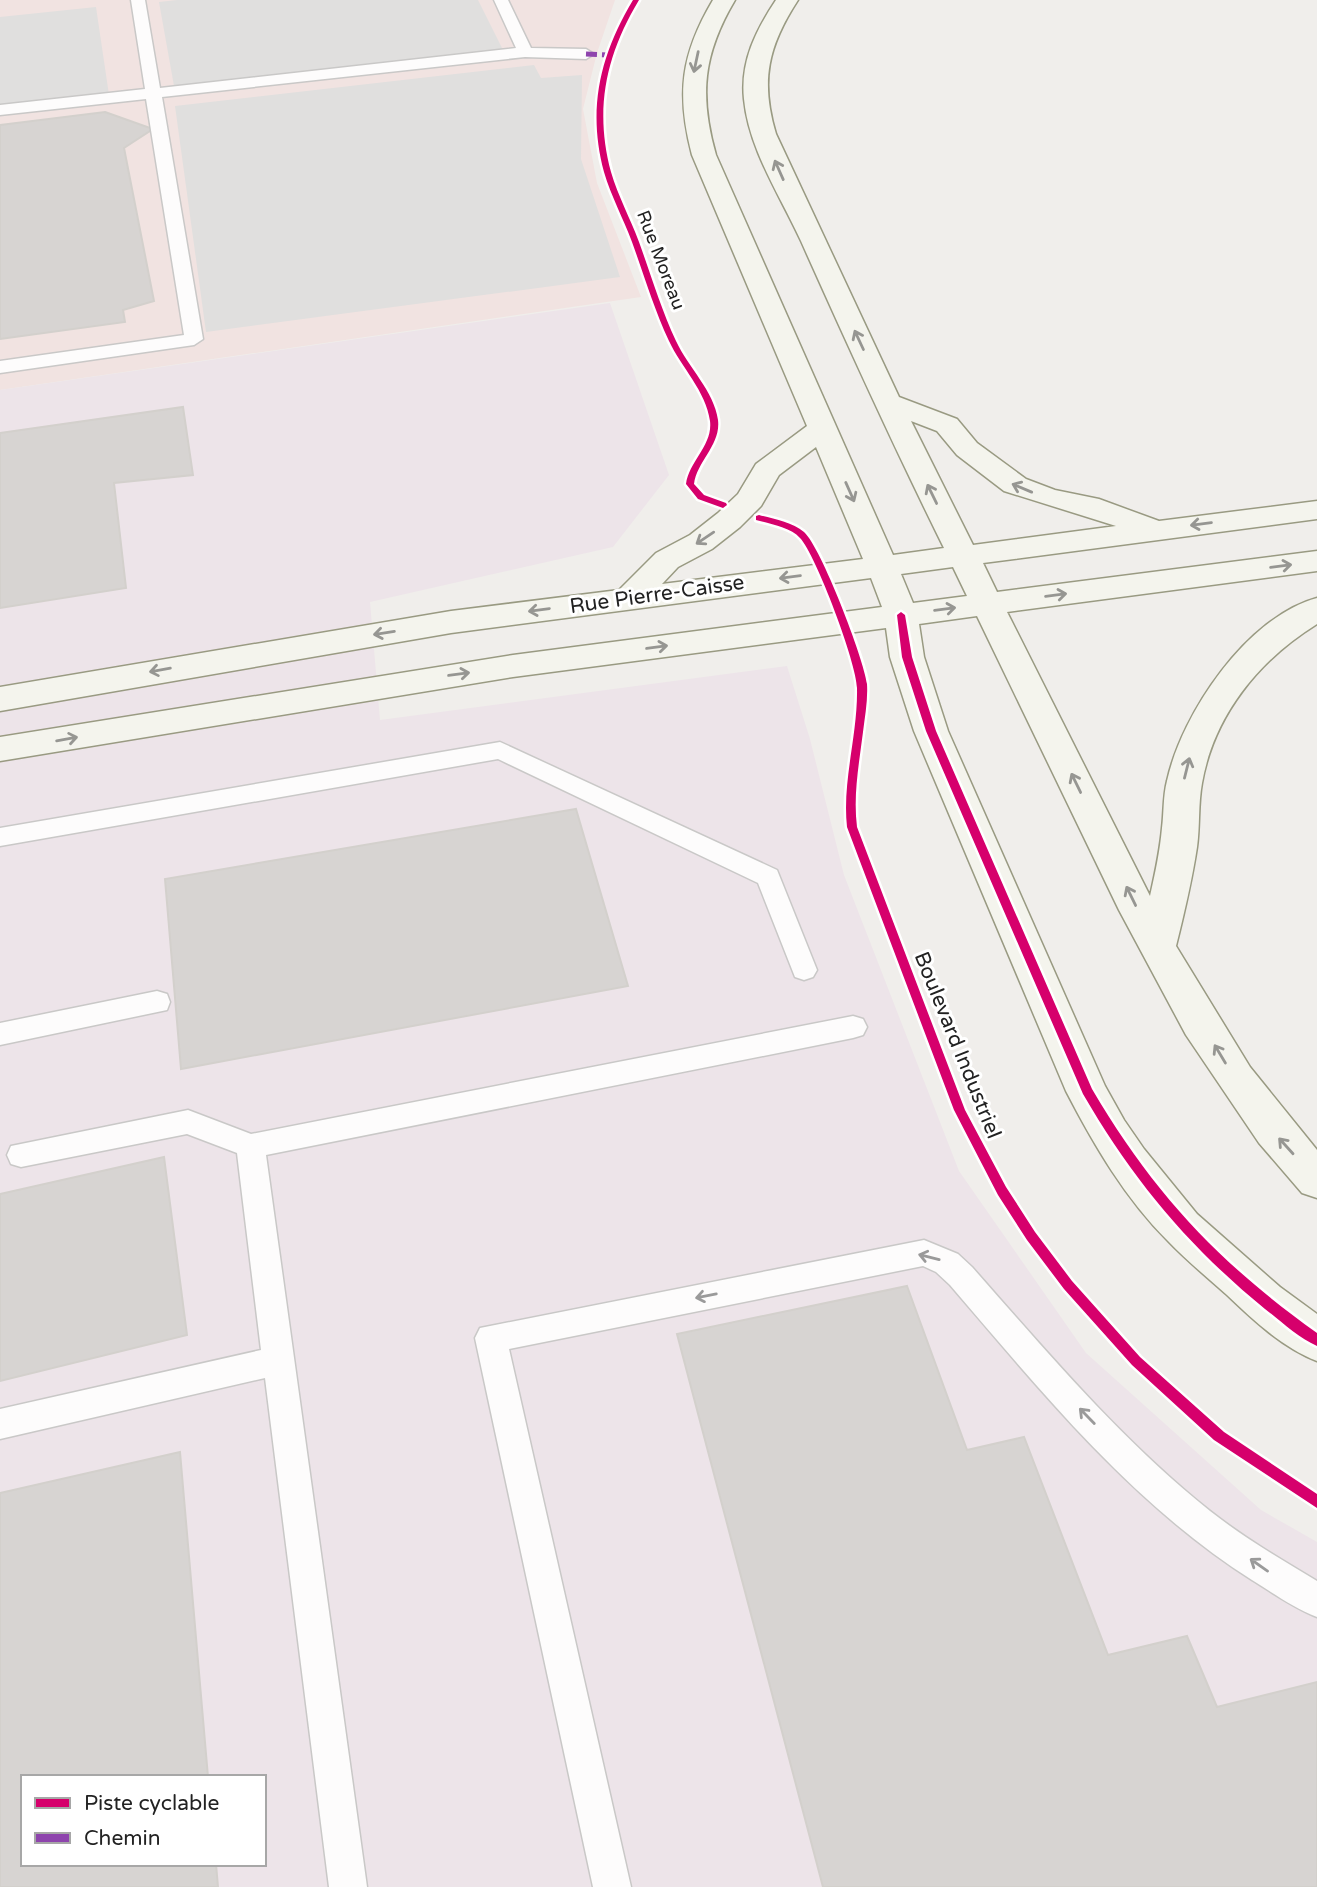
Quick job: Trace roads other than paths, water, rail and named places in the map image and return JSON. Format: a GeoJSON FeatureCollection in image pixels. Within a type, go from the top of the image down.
{"type":"FeatureCollection","features":[{"type":"Feature","properties":{"kind":"main road"},"geometry":{"type":"LineString","coordinates":[[724,0],[706,30],[696,61],[693,105],[698,135],[715,183],[882,565],[901,615],[907,657],[931,731],[1087,1091],[1129,1162],[1182,1227],[1264,1301],[1317,1340]]}},
{"type":"Feature","properties":{"kind":"main road"},"geometry":{"type":"LineString","coordinates":[[787,0],[768,32],[757,63],[755,87],[762,127],[887,402],[1157,946],[1257,1112],[1317,1180]]}},
{"type":"Feature","properties":{"kind":"main road"},"geometry":{"type":"LineString","coordinates":[[887,402],[947,425],[976,457],[1015,485],[1047,497],[1088,506],[1156,530]]}},
{"type":"Feature","properties":{"kind":"main road"},"geometry":{"type":"LineString","coordinates":[[631,597],[667,560],[701,542],[729,520],[750,499],[767,470],[822,429]]}},
{"type":"Feature","properties":{"kind":"main road","name":"Rue Pierre-Caisse"},"geometry":{"type":"LineString","coordinates":[[0,699],[452,622],[1317,510]]}},
{"type":"Feature","properties":{"kind":"main road"},"geometry":{"type":"LineString","coordinates":[[0,749],[427,679],[1317,561]]}},
{"type":"Feature","properties":{"kind":"main road"},"geometry":{"type":"LineString","coordinates":[[1157,946],[1181,835],[1184,781],[1198,734],[1219,696],[1250,658],[1290,625],[1317,609]]}},
{"type":"Feature","properties":{"kind":"lane"},"geometry":{"type":"LineString","coordinates":[[0,367],[194,339],[138,0]]}},
{"type":"Feature","properties":{"kind":"lane"},"geometry":{"type":"LineString","coordinates":[[501,0],[525,52]]}},
{"type":"Feature","properties":{"kind":"lane"},"geometry":{"type":"LineString","coordinates":[[0,110],[525,52],[586,54]]}},
{"type":"Feature","properties":{"kind":"lane"},"geometry":{"type":"LineString","coordinates":[[0,837],[500,750],[768,877],[803,970]]}},
{"type":"Feature","properties":{"kind":"lane"},"geometry":{"type":"LineString","coordinates":[[0,1034],[157,1002]]}},
{"type":"Feature","properties":{"kind":"lane"},"geometry":{"type":"LineString","coordinates":[[21,1154],[188,1122],[250,1146],[853,1027]]}},
{"type":"Feature","properties":{"kind":"lane"},"geometry":{"type":"LineString","coordinates":[[250,1146],[348,1887]]}},
{"type":"Feature","properties":{"kind":"lane"},"geometry":{"type":"LineString","coordinates":[[612,1887],[491,1338],[924,1253],[947,1262],[1118,1450],[1198,1522],[1269,1572],[1317,1600]]}},
{"type":"Feature","properties":{"kind":"lane"},"geometry":{"type":"LineString","coordinates":[[0,1424],[279,1360]]}}]}
